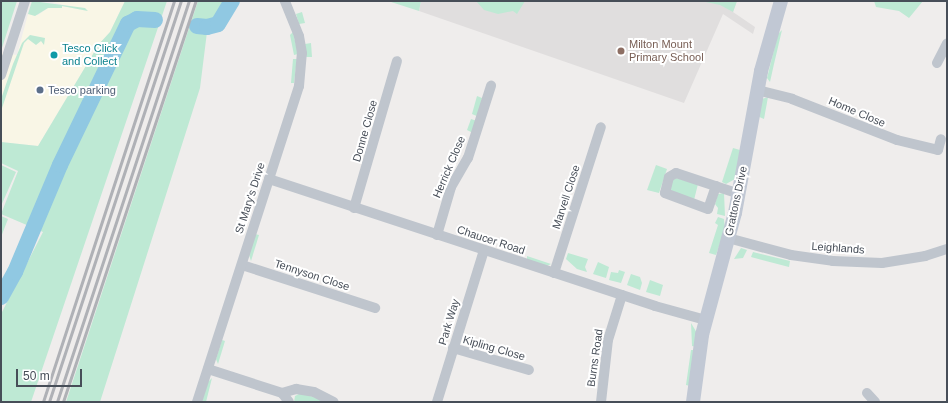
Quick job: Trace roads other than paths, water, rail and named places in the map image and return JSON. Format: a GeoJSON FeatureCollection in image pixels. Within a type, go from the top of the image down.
{"type":"FeatureCollection","features":[{"type":"Feature","properties":{"kind":"street"},"geometry":{"type":"LineString","coordinates":[[1,75],[25,1]]}},
{"type":"Feature","properties":{"kind":"street","name":"St Mary's Drive"},"geometry":{"type":"LineString","coordinates":[[197,402],[242,266],[301,70],[299,36],[285,1]]}},
{"type":"Feature","properties":{"kind":"street","name":"Grattons Drive"},"geometry":{"type":"LineString","coordinates":[[693,402],[706,320],[739,194],[757,90],[781,1]]}},
{"type":"Feature","properties":{"kind":"street"},"geometry":{"type":"LineString","coordinates":[[937,63],[947,44]]}},
{"type":"Feature","properties":{"kind":"street","name":"Donne Close"},"geometry":{"type":"LineString","coordinates":[[354,208],[397,61]]}},
{"type":"Feature","properties":{"kind":"street","name":"Herrick Close"},"geometry":{"type":"LineString","coordinates":[[437,235],[452,187],[468,158],[492,86]]}},
{"type":"Feature","properties":{"kind":"street","name":"Home Close"},"geometry":{"type":"LineString","coordinates":[[757,90],[819,109],[879,134],[937,154],[941,139]]}},
{"type":"Feature","properties":{"kind":"street","name":"Marvell Close"},"geometry":{"type":"LineString","coordinates":[[554,273],[601,127]]}},
{"type":"Feature","properties":{"kind":"street"},"geometry":{"type":"LineString","coordinates":[[716,186],[708,209],[665,193],[672,174],[716,186],[739,194]]}},
{"type":"Feature","properties":{"kind":"street","name":"Chaucer Road"},"geometry":{"type":"LineString","coordinates":[[269,179],[622,295],[706,320]]}},
{"type":"Feature","properties":{"kind":"street","name":"Leighlands"},"geometry":{"type":"LineString","coordinates":[[728,238],[791,256],[832,261],[882,263],[947,250]]}},
{"type":"Feature","properties":{"kind":"street","name":"Park Way"},"geometry":{"type":"LineString","coordinates":[[437,402],[484,250]]}},
{"type":"Feature","properties":{"kind":"street","name":"Tennyson Close"},"geometry":{"type":"LineString","coordinates":[[242,266],[375,308]]}},
{"type":"Feature","properties":{"kind":"street","name":"Burns Road"},"geometry":{"type":"LineString","coordinates":[[601,402],[608,340],[622,295]]}},
{"type":"Feature","properties":{"kind":"street","name":"Kipling Close"},"geometry":{"type":"LineString","coordinates":[[453,348],[529,370]]}},
{"type":"Feature","properties":{"kind":"street"},"geometry":{"type":"LineString","coordinates":[[208,369],[282,393],[304,390],[323,395],[334,402]]}},
{"type":"Feature","properties":{"kind":"street"},"geometry":{"type":"LineString","coordinates":[[282,393],[289,402]]}},
{"type":"Feature","properties":{"kind":"street"},"geometry":{"type":"LineString","coordinates":[[867,393],[875,402]]}},
{"type":"Feature","properties":{"kind":"waterway"},"geometry":{"type":"LineString","coordinates":[[197,26],[207,27],[218,24],[232,1]]}},
{"type":"Feature","properties":{"kind":"waterway"},"geometry":{"type":"LineString","coordinates":[[1,297],[15,272],[60,165],[128,24],[137,19],[155,20]]}},
{"type":"Feature","properties":{"kind":"railway"},"geometry":{"type":"LineString","coordinates":[[43,402],[174,1]]}},
{"type":"Feature","properties":{"kind":"railway"},"geometry":{"type":"LineString","coordinates":[[49,402],[181,1]]}},
{"type":"Feature","properties":{"kind":"railway"},"geometry":{"type":"LineString","coordinates":[[57,402],[189,1]]}},
{"type":"Feature","properties":{"kind":"railway"},"geometry":{"type":"LineString","coordinates":[[63,402],[196,1]]}},
{"type":"Feature","properties":{"kind":"place","name":"Milton Mount Primary School"},"geometry":{"type":"Point","coordinates":[621,51]}},
{"type":"Feature","properties":{"kind":"place","name":"Tesco Click and Collect"},"geometry":{"type":"Point","coordinates":[54,55]}},
{"type":"Feature","properties":{"kind":"place","name":"Tesco parking"},"geometry":{"type":"Point","coordinates":[40,90]}}]}
